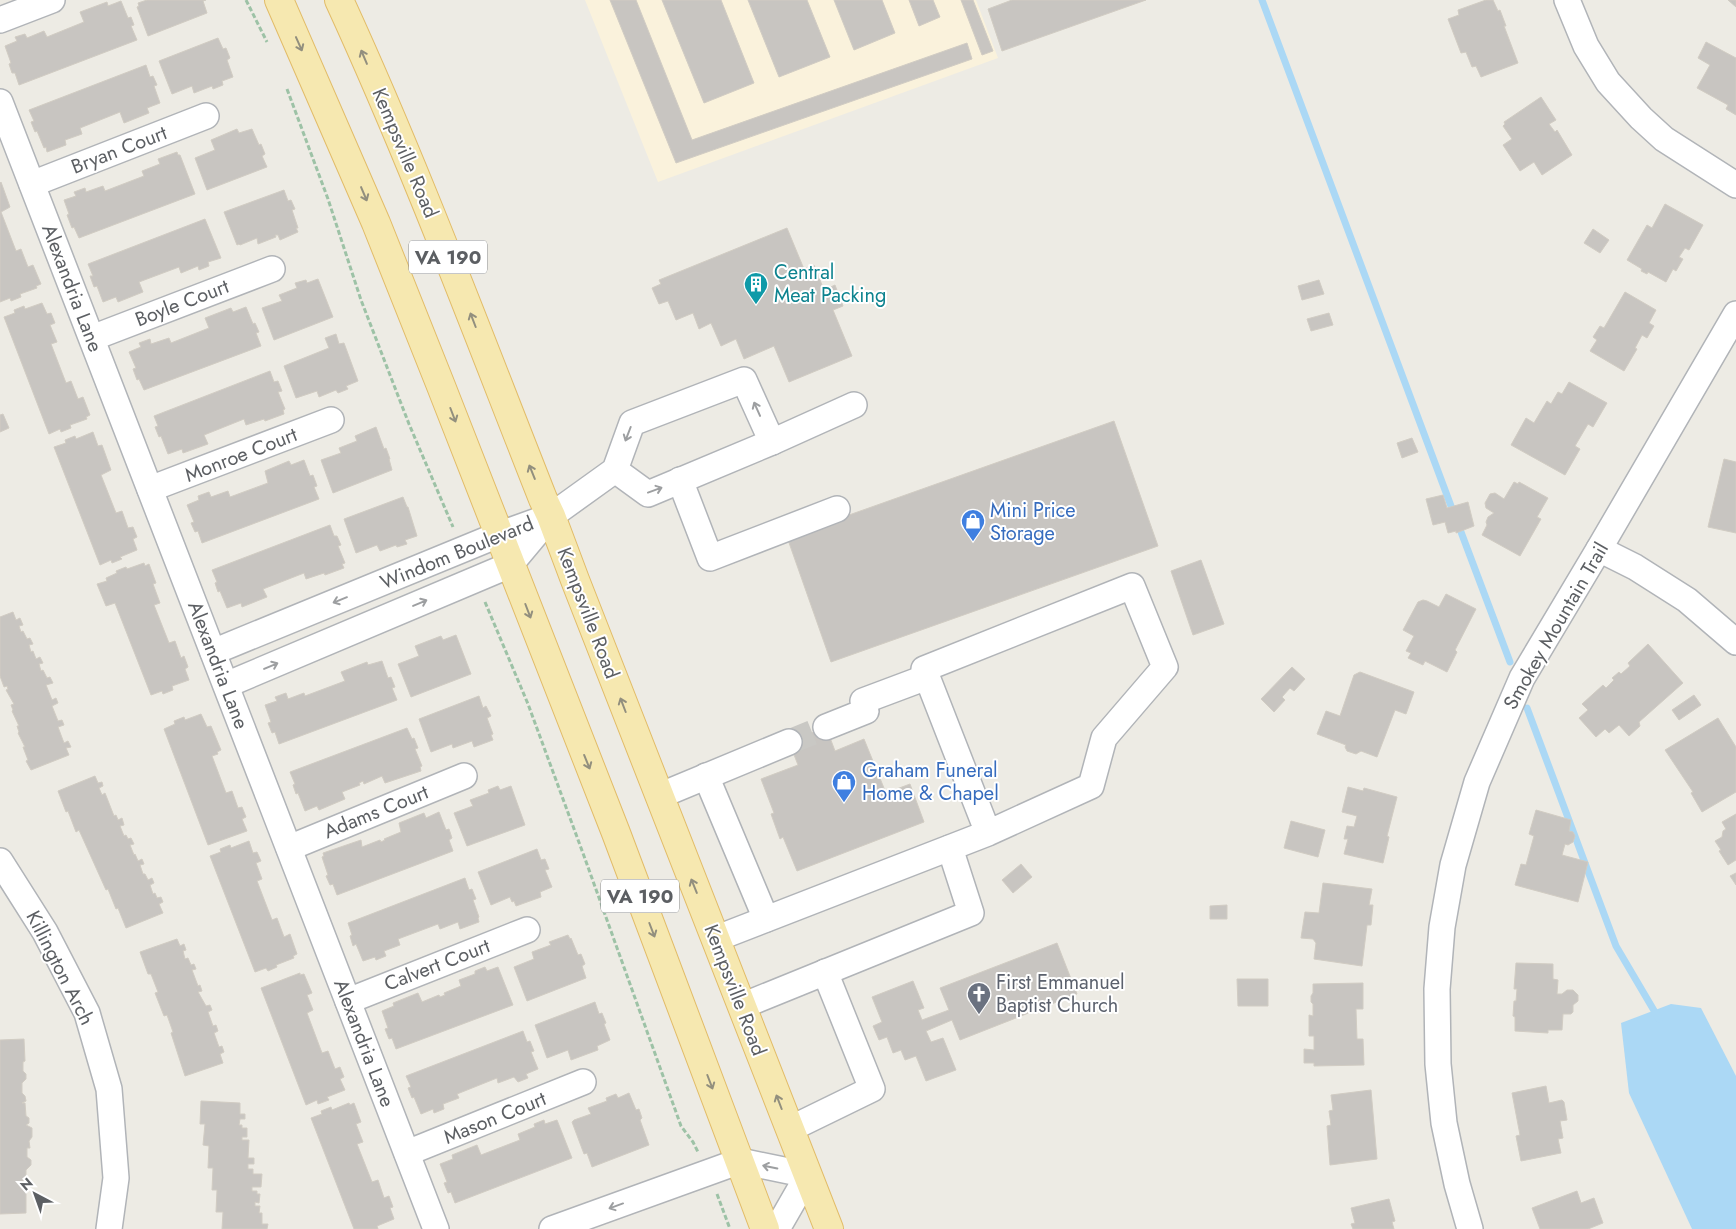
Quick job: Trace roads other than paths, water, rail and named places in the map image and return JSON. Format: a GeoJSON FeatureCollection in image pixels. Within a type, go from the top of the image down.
{"type":"FeatureCollection","features":[{"type":"Feature","properties":{"kind":"main road","name":"VA 190"},"geometry":{"type":"LineString","coordinates":[[279,0],[376,224],[619,842],[765,1229]]}},
{"type":"Feature","properties":{"kind":"main road","name":"Kempsville Road"},"geometry":{"type":"LineString","coordinates":[[339,0],[420,186],[539,490],[552,516],[575,580],[829,1229]]}},
{"type":"Feature","properties":{"kind":"street"},"geometry":{"type":"LineString","coordinates":[[0,20],[52,0]]}},
{"type":"Feature","properties":{"kind":"street"},"geometry":{"type":"LineString","coordinates":[[1567,0],[1586,46],[1608,82],[1664,139],[1736,185]]}},
{"type":"Feature","properties":{"kind":"street","name":"Alexandria Lane"},"geometry":{"type":"LineString","coordinates":[[0,102],[436,1229]]}},
{"type":"Feature","properties":{"kind":"street","name":"Bryan Court"},"geometry":{"type":"LineString","coordinates":[[32,184],[206,116]]}},
{"type":"Feature","properties":{"kind":"street","name":"Boyle Court"},"geometry":{"type":"LineString","coordinates":[[92,338],[272,268]]}},
{"type":"Feature","properties":{"kind":"street","name":"Smokey Mountain Trail"},"geometry":{"type":"LineString","coordinates":[[1470,1229],[1457,1184],[1444,1123],[1438,1064],[1437,989],[1442,927],[1453,865],[1477,782],[1522,678],[1736,314]]}},
{"type":"Feature","properties":{"kind":"street"},"geometry":{"type":"LineString","coordinates":[[552,516],[615,470],[632,423],[744,380],[772,442]]}},
{"type":"Feature","properties":{"kind":"street"},"geometry":{"type":"LineString","coordinates":[[615,470],[648,494],[854,405]]}},
{"type":"Feature","properties":{"kind":"street","name":"Monroe Court"},"geometry":{"type":"LineString","coordinates":[[150,489],[331,420]]}},
{"type":"Feature","properties":{"kind":"street"},"geometry":{"type":"LineString","coordinates":[[680,480],[710,558],[837,510]]}},
{"type":"Feature","properties":{"kind":"street","name":"Windom Boulevard"},"geometry":{"type":"LineString","coordinates":[[213,652],[462,549],[552,516]]}},
{"type":"Feature","properties":{"kind":"street","name":"Windom Boulevard"},"geometry":{"type":"LineString","coordinates":[[226,685],[510,565],[552,516]]}},
{"type":"Feature","properties":{"kind":"street"},"geometry":{"type":"LineString","coordinates":[[1599,549],[1635,568],[1687,600],[1736,642]]}},
{"type":"Feature","properties":{"kind":"street"},"geometry":{"type":"LineString","coordinates":[[374,586],[389,616]]}},
{"type":"Feature","properties":{"kind":"street"},"geometry":{"type":"LineString","coordinates":[[715,938],[988,833],[1091,786],[1104,738],[1165,667],[1132,586],[924,669],[988,833]]}},
{"type":"Feature","properties":{"kind":"street"},"geometry":{"type":"LineString","coordinates":[[293,619],[307,651]]}},
{"type":"Feature","properties":{"kind":"street"},"geometry":{"type":"LineString","coordinates":[[826,727],[866,711],[863,702],[927,676]]}},
{"type":"Feature","properties":{"kind":"street"},"geometry":{"type":"LineString","coordinates":[[659,796],[788,742]]}},
{"type":"Feature","properties":{"kind":"street","name":"Adams Court"},"geometry":{"type":"LineString","coordinates":[[289,848],[464,776]]}},
{"type":"Feature","properties":{"kind":"street"},"geometry":{"type":"LineString","coordinates":[[706,776],[766,919]]}},
{"type":"Feature","properties":{"kind":"street"},"geometry":{"type":"LineString","coordinates":[[742,1006],[971,913],[950,848]]}},
{"type":"Feature","properties":{"kind":"street","name":"Killington Arch"},"geometry":{"type":"LineString","coordinates":[[0,861],[45,932],[87,1013],[109,1089],[116,1178],[109,1229]]}},
{"type":"Feature","properties":{"kind":"street","name":"Calvert Court"},"geometry":{"type":"LineString","coordinates":[[348,1001],[527,930]]}},
{"type":"Feature","properties":{"kind":"street"},"geometry":{"type":"LineString","coordinates":[[790,1129],[872,1089],[825,972]]}},
{"type":"Feature","properties":{"kind":"street","name":"Mason Court"},"geometry":{"type":"LineString","coordinates":[[407,1153],[583,1082]]}},
{"type":"Feature","properties":{"kind":"street"},"geometry":{"type":"LineString","coordinates":[[552,1229],[740,1161],[808,1175],[777,1229]]}},
{"type":"Feature","properties":{"kind":"water"},"geometry":{"type":"Polygon","coordinates":[[[1671,1004],[1701,1008],[1736,1076],[1736,1229],[1692,1229],[1629,1093],[1621,1023],[1671,1004]]]}},
{"type":"Feature","properties":{"kind":"waterway"},"geometry":{"type":"LineString","coordinates":[[1262,0],[1454,514]]}},
{"type":"Feature","properties":{"kind":"waterway"},"geometry":{"type":"LineString","coordinates":[[1458,524],[1510,662]]}},
{"type":"Feature","properties":{"kind":"waterway"},"geometry":{"type":"LineString","coordinates":[[1527,708],[1616,946],[1659,1019]]}},
{"type":"Feature","properties":{"kind":"tunnel"},"geometry":{"type":"LineString","coordinates":[[789,742],[826,727]]}},
{"type":"Feature","properties":{"kind":"place","name":"Central Meat Packing"},"geometry":{"type":"Point","coordinates":[756,305]}},
{"type":"Feature","properties":{"kind":"place","name":"Mini Price Storage"},"geometry":{"type":"Point","coordinates":[973,542]}},
{"type":"Feature","properties":{"kind":"place","name":"Graham Funeral Home & Chapel"},"geometry":{"type":"Point","coordinates":[844,803]}},
{"type":"Feature","properties":{"kind":"place","name":"First Emmanuel Baptist Church"},"geometry":{"type":"Point","coordinates":[979,1015]}}]}
